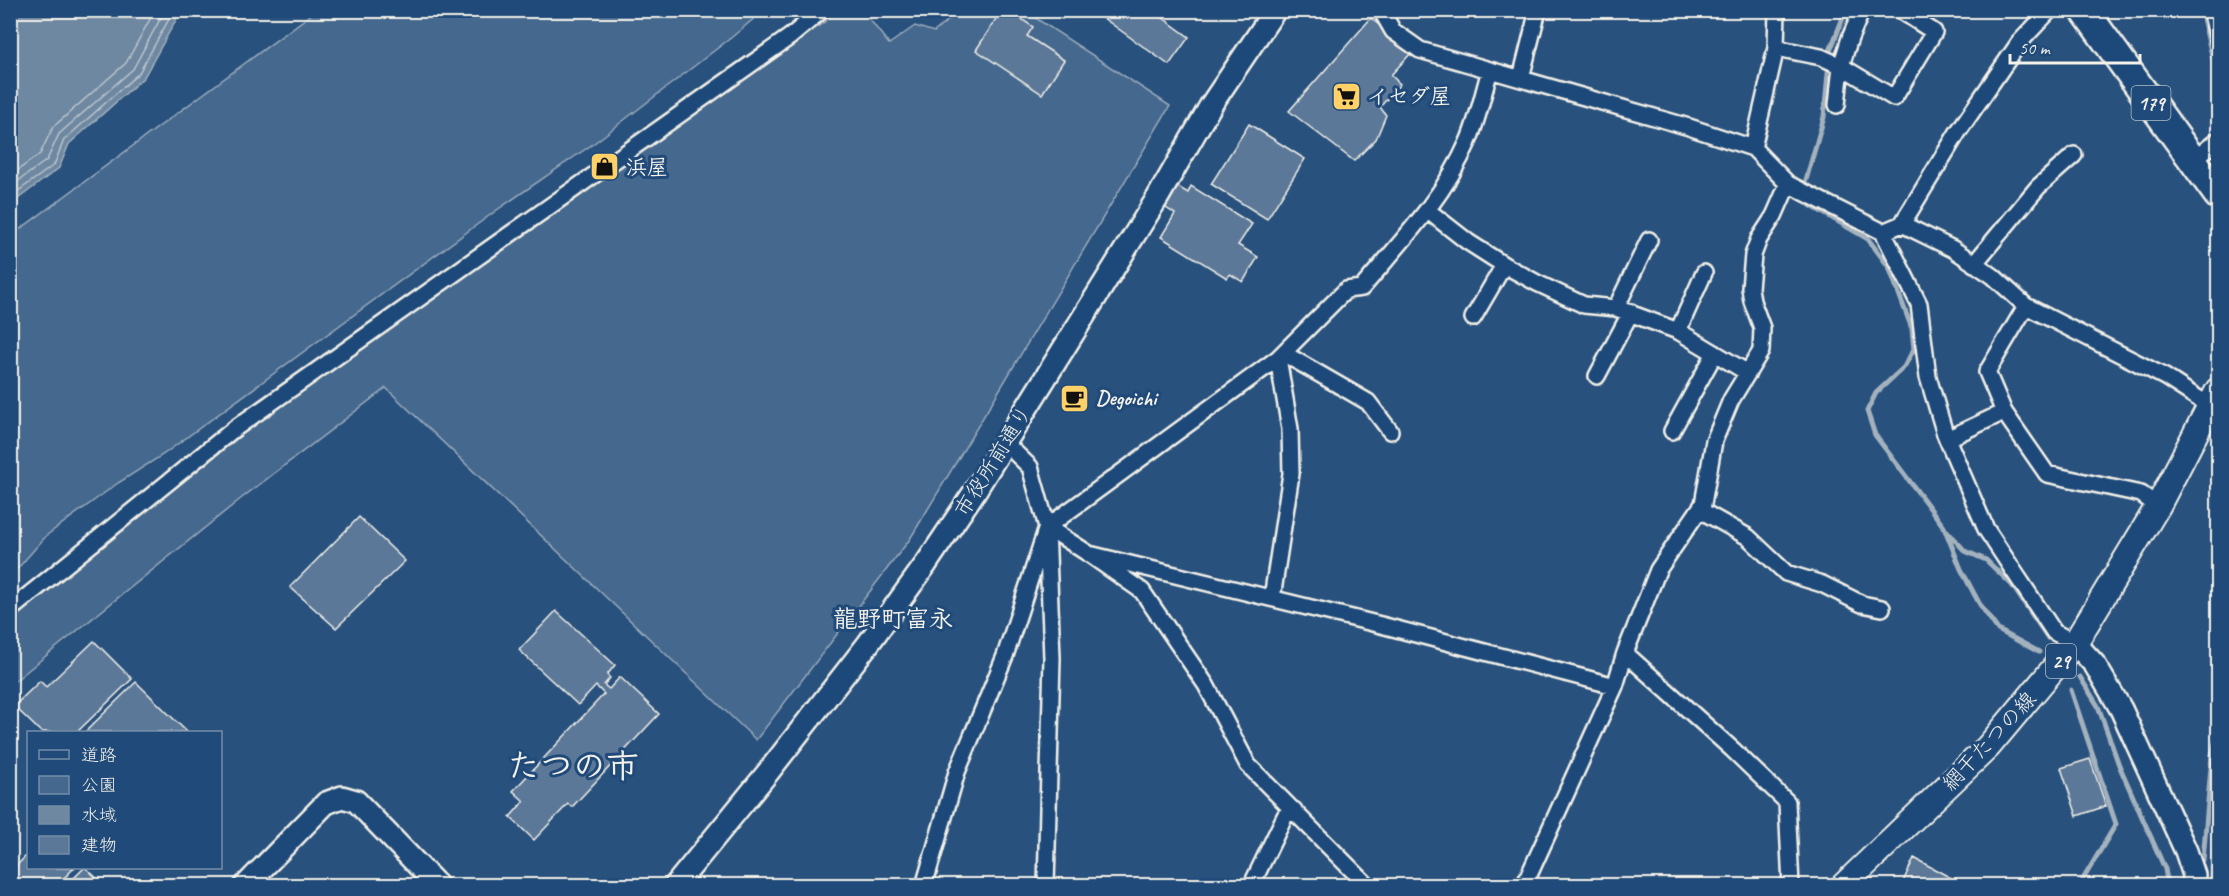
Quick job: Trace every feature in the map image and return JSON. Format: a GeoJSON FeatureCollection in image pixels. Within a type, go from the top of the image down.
{"type":"FeatureCollection","features":[{"type":"Feature","properties":{"kind":"highway","name":"179"},"geometry":{"type":"LineString","coordinates":[[2084,10],[2218,195]]}},
{"type":"Feature","properties":{"kind":"main road","name":"網干たつの線"},"geometry":{"type":"LineString","coordinates":[[1843,885],[1988,747],[2075,643],[2158,506],[2216,403]]}},
{"type":"Feature","properties":{"kind":"street"},"geometry":{"type":"LineString","coordinates":[[10,610],[234,429],[791,36],[822,10]]}},
{"type":"Feature","properties":{"kind":"street","name":"市役所前通り"},"geometry":{"type":"LineString","coordinates":[[675,885],[769,771],[868,644],[926,564],[1005,443],[1158,197],[1211,105],[1275,10]]}},
{"type":"Feature","properties":{"kind":"street"},"geometry":{"type":"LineString","coordinates":[[1381,10],[1393,31],[1420,50],[1689,127],[1753,148],[1788,184],[1883,232],[1919,304],[1929,377],[1947,439],[1986,529],[2054,632],[2075,643],[2095,664],[2121,709],[2186,851],[2194,876],[2193,885]]}},
{"type":"Feature","properties":{"kind":"street"},"geometry":{"type":"LineString","coordinates":[[1521,78],[1538,10]]}},
{"type":"Feature","properties":{"kind":"street"},"geometry":{"type":"LineString","coordinates":[[1753,148],[1776,48],[1777,10]]}},
{"type":"Feature","properties":{"kind":"street"},"geometry":{"type":"LineString","coordinates":[[1837,105],[1841,66],[1862,10]]}},
{"type":"Feature","properties":{"kind":"street"},"geometry":{"type":"LineString","coordinates":[[1776,48],[1821,57],[1841,66],[1894,98],[1934,32],[1900,10]]}},
{"type":"Feature","properties":{"kind":"street"},"geometry":{"type":"LineString","coordinates":[[1883,232],[1902,224],[1958,132],[2014,51],[2050,10]]}},
{"type":"Feature","properties":{"kind":"street"},"geometry":{"type":"LineString","coordinates":[[2211,10],[2218,39]]}},
{"type":"Feature","properties":{"kind":"street"},"geometry":{"type":"LineString","coordinates":[[924,885],[957,772],[1005,656],[1047,527],[1281,355],[1346,290],[1362,288],[1427,210],[1453,172],[1469,140],[1490,70]]}},
{"type":"Feature","properties":{"kind":"street"},"geometry":{"type":"LineString","coordinates":[[2193,160],[2218,140]]}},
{"type":"Feature","properties":{"kind":"street"},"geometry":{"type":"LineString","coordinates":[[1974,264],[2038,187],[2074,154]]}},
{"type":"Feature","properties":{"kind":"street"},"geometry":{"type":"LineString","coordinates":[[1524,885],[1615,686],[1625,652],[1658,570],[1703,504],[1714,441],[1731,400],[1761,351],[1762,328],[1752,301],[1750,288],[1753,255],[1788,184]]}},
{"type":"Feature","properties":{"kind":"street"},"geometry":{"type":"LineString","coordinates":[[1427,210],[1468,242],[1504,265],[1584,305],[1624,310],[1678,331],[1748,373]]}},
{"type":"Feature","properties":{"kind":"street"},"geometry":{"type":"LineString","coordinates":[[1902,224],[1953,249],[1993,276],[2026,306],[2216,403]]}},
{"type":"Feature","properties":{"kind":"street"},"geometry":{"type":"LineString","coordinates":[[1597,376],[1649,240]]}},
{"type":"Feature","properties":{"kind":"street"},"geometry":{"type":"LineString","coordinates":[[1473,318],[1504,265]]}},
{"type":"Feature","properties":{"kind":"street"},"geometry":{"type":"LineString","coordinates":[[1678,331],[1704,273]]}},
{"type":"Feature","properties":{"kind":"street"},"geometry":{"type":"LineString","coordinates":[[2026,306],[1987,372],[2004,412],[2047,474],[2141,494],[2158,506]]}},
{"type":"Feature","properties":{"kind":"street"},"geometry":{"type":"LineString","coordinates":[[1672,431],[1715,353]]}},
{"type":"Feature","properties":{"kind":"street"},"geometry":{"type":"LineString","coordinates":[[1281,355],[1368,402],[1389,431]]}},
{"type":"Feature","properties":{"kind":"street"},"geometry":{"type":"LineString","coordinates":[[1272,598],[1287,512],[1290,474],[1290,429],[1281,355]]}},
{"type":"Feature","properties":{"kind":"street"},"geometry":{"type":"LineString","coordinates":[[1947,439],[2004,412]]}},
{"type":"Feature","properties":{"kind":"street"},"geometry":{"type":"LineString","coordinates":[[1005,443],[1030,467],[1047,527],[1052,658],[1046,885]]}},
{"type":"Feature","properties":{"kind":"street"},"geometry":{"type":"LineString","coordinates":[[1700,510],[1748,537],[1786,573],[1822,585],[1862,604],[1882,608]]}},
{"type":"Feature","properties":{"kind":"street"},"geometry":{"type":"LineString","coordinates":[[1047,527],[1142,591],[1206,685],[1248,765],[1368,885]]}},
{"type":"Feature","properties":{"kind":"street"},"geometry":{"type":"LineString","coordinates":[[1089,554],[1272,598],[1615,686]]}},
{"type":"Feature","properties":{"kind":"street"},"geometry":{"type":"LineString","coordinates":[[1625,652],[1787,802],[1791,885]]}},
{"type":"Feature","properties":{"kind":"street"},"geometry":{"type":"LineString","coordinates":[[245,885],[326,803],[342,797],[356,801],[438,885]]}},
{"type":"Feature","properties":{"kind":"street"},"geometry":{"type":"LineString","coordinates":[[1251,885],[1285,816],[1294,810]]}},
{"type":"Feature","properties":{"kind":"green space"},"geometry":{"type":"Polygon","coordinates":[[[317,10],[763,11],[593,144],[497,210],[164,454],[118,483],[47,535],[11,576],[11,236],[317,10]]]}},
{"type":"Feature","properties":{"kind":"green space"},"geometry":{"type":"Polygon","coordinates":[[[839,11],[863,11],[889,44],[915,26],[934,32],[959,11],[1025,11],[1170,106],[910,539],[756,740],[386,388],[243,497],[11,684],[11,618],[252,427],[839,11]]]}},
{"type":"Feature","properties":{"kind":"water"},"geometry":{"type":"Polygon","coordinates":[[[11,10],[181,11],[144,77],[69,144],[59,168],[11,204],[11,10]]]}},
{"type":"Feature","properties":{"kind":"building"},"geometry":{"type":"Polygon","coordinates":[[[1002,10],[1008,10],[1033,27],[1027,36],[1064,60],[1042,94],[976,50],[1002,10]]]}},
{"type":"Feature","properties":{"kind":"building"},"geometry":{"type":"Polygon","coordinates":[[[1051,10],[1069,10],[1062,19],[1051,10]]]}},
{"type":"Feature","properties":{"kind":"building"},"geometry":{"type":"Polygon","coordinates":[[[1092,10],[1152,10],[1189,37],[1169,65],[1092,10]]]}},
{"type":"Feature","properties":{"kind":"building","name":"イセダ屋"},"geometry":{"type":"Polygon","coordinates":[[[1371,18],[1411,53],[1391,75],[1400,84],[1380,107],[1386,115],[1376,139],[1354,161],[1289,111],[1371,18]]]}},
{"type":"Feature","properties":{"kind":"building"},"geometry":{"type":"Polygon","coordinates":[[[1249,124],[1305,159],[1267,219],[1211,184],[1249,124]]]}},
{"type":"Feature","properties":{"kind":"building"},"geometry":{"type":"Polygon","coordinates":[[[1173,184],[1188,193],[1191,186],[1252,224],[1238,245],[1258,257],[1243,282],[1230,274],[1227,278],[1161,237],[1175,214],[1160,204],[1173,184]]]}},
{"type":"Feature","properties":{"kind":"building"},"geometry":{"type":"Polygon","coordinates":[[[359,517],[405,561],[336,628],[290,587],[359,517]]]}},
{"type":"Feature","properties":{"kind":"building"},"geometry":{"type":"Polygon","coordinates":[[[556,611],[615,665],[607,675],[610,678],[604,685],[609,689],[620,677],[659,714],[572,807],[568,804],[534,840],[510,817],[524,801],[513,791],[604,694],[596,686],[578,705],[519,650],[556,611]]]}},
{"type":"Feature","properties":{"kind":"building"},"geometry":{"type":"Polygon","coordinates":[[[94,641],[132,679],[78,731],[40,731],[14,706],[40,681],[46,687],[94,641]]]}},
{"type":"Feature","properties":{"kind":"building"},"geometry":{"type":"Polygon","coordinates":[[[136,682],[186,731],[86,731],[136,682]]]}},
{"type":"Feature","properties":{"kind":"building"},"geometry":{"type":"Polygon","coordinates":[[[2090,759],[2106,806],[2077,816],[2061,768],[2090,759]]]}},
{"type":"Feature","properties":{"kind":"building"},"geometry":{"type":"Polygon","coordinates":[[[2218,805],[2218,886],[2210,886],[2215,806],[2218,805]]]}},
{"type":"Feature","properties":{"kind":"building"},"geometry":{"type":"Polygon","coordinates":[[[27,855],[27,869],[73,869],[56,886],[10,886],[10,872],[27,855]]]}},
{"type":"Feature","properties":{"kind":"building"},"geometry":{"type":"Polygon","coordinates":[[[1914,858],[1966,886],[1901,886],[1914,858]]]}},
{"type":"Feature","properties":{"kind":"building"},"geometry":{"type":"Polygon","coordinates":[[[83,869],[87,869],[105,886],[66,886],[83,869]]]}},
{"type":"Feature","properties":{"kind":"waterway"},"geometry":{"type":"LineString","coordinates":[[1806,180],[1824,117],[1830,51],[1846,10]]}},
{"type":"Feature","properties":{"kind":"waterway"},"geometry":{"type":"LineString","coordinates":[[2201,10],[2218,80]]}},
{"type":"Feature","properties":{"kind":"waterway"},"geometry":{"type":"LineString","coordinates":[[1810,205],[1868,239],[1889,267],[1912,329],[1914,349],[1904,367],[1876,393],[1867,411],[1875,435],[1944,527],[1961,569],[1979,603],[1998,630],[2039,652]]}},
{"type":"Feature","properties":{"kind":"waterway"},"geometry":{"type":"LineString","coordinates":[[1947,531],[1965,551],[1986,560],[2012,585],[2048,638]]}},
{"type":"Feature","properties":{"kind":"waterway"},"geometry":{"type":"LineString","coordinates":[[2080,677],[2098,706],[2119,765],[2165,869],[2168,886]]}},
{"type":"Feature","properties":{"kind":"waterway"},"geometry":{"type":"LineString","coordinates":[[2071,690],[2116,824],[2079,886]]}},
{"type":"Feature","properties":{"kind":"waterway"},"geometry":{"type":"LineString","coordinates":[[2203,860],[2212,755],[2218,732]]}},
{"type":"Feature","properties":{"kind":"waterway"},"geometry":{"type":"LineString","coordinates":[[2208,801],[2218,799]]}},
{"type":"Feature","properties":{"kind":"place","name":"イセダ屋"},"geometry":{"type":"Point","coordinates":[1346,96]}},
{"type":"Feature","properties":{"kind":"place","name":"浜屋"},"geometry":{"type":"Point","coordinates":[605,167]}},
{"type":"Feature","properties":{"kind":"place","name":"Degoichi"},"geometry":{"type":"Point","coordinates":[1075,398]}},
{"type":"Feature","properties":{"kind":"district","name":"龍野町富永"},"geometry":{"type":"Point","coordinates":[893,619]}},
{"type":"Feature","properties":{"kind":"district","name":"たつの市"},"geometry":{"type":"Point","coordinates":[573,766]}}]}
